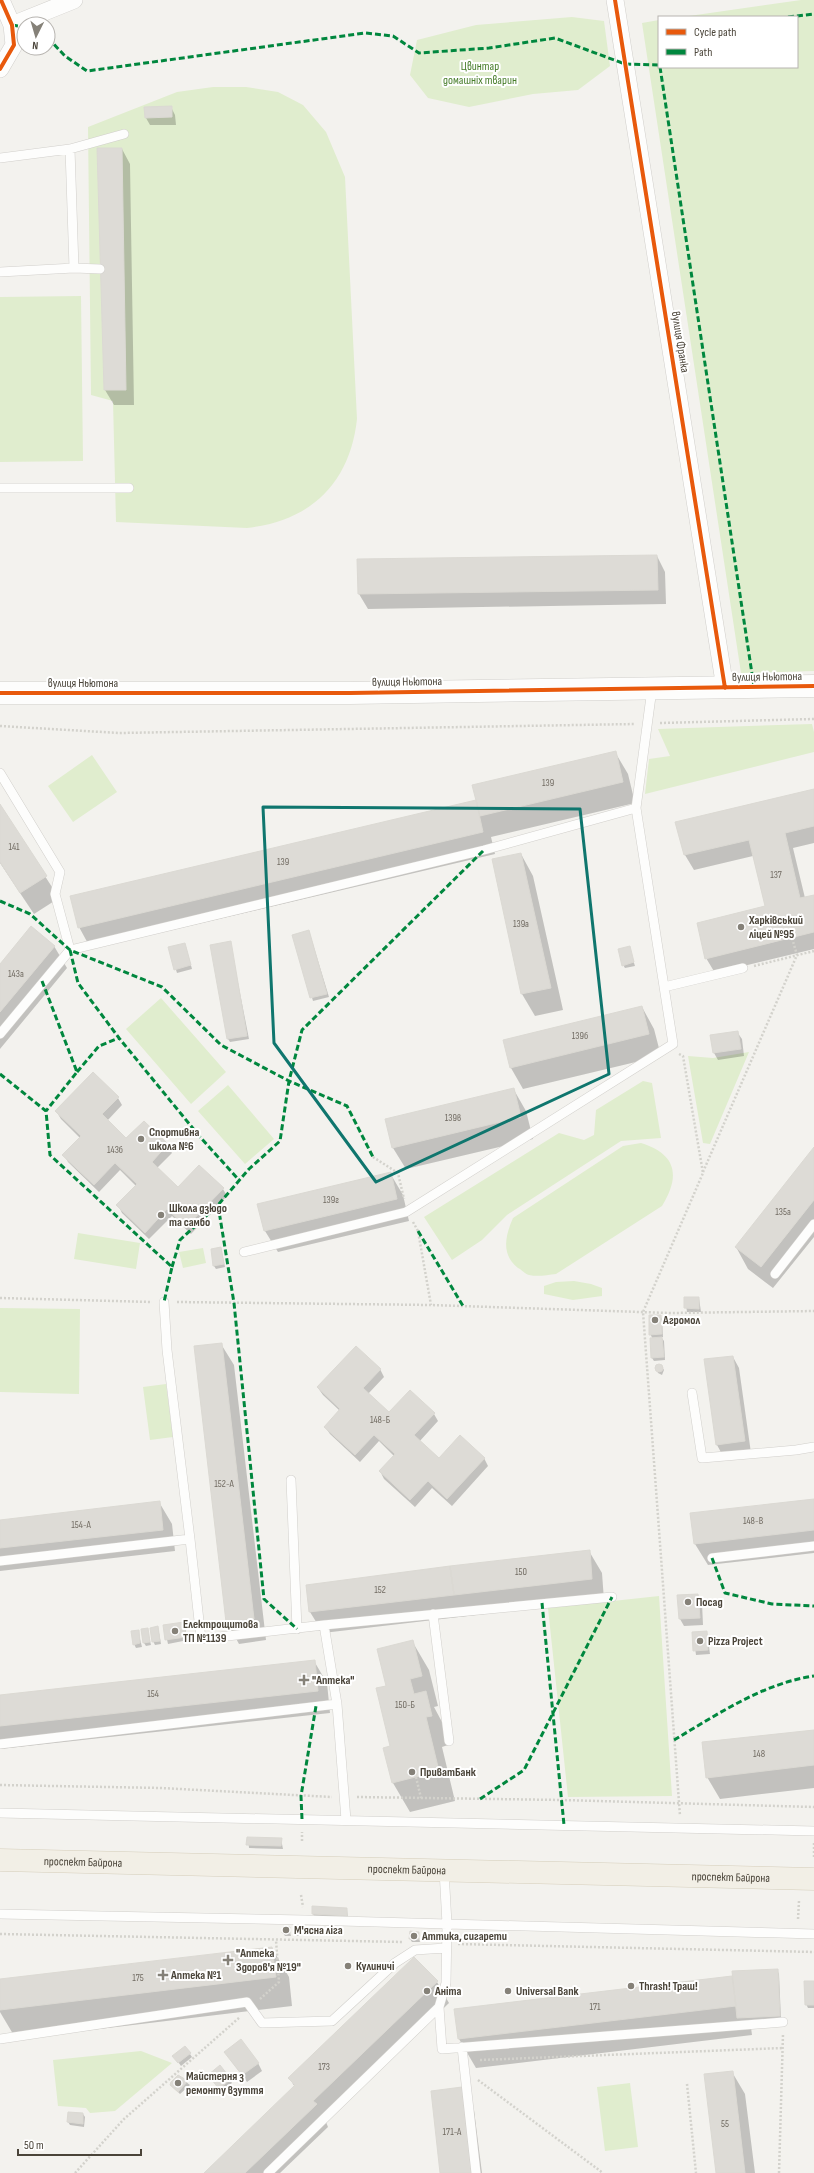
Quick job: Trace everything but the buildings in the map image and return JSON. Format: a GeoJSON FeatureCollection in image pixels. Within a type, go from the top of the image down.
{"type":"FeatureCollection","features":[{"type":"Feature","properties":{"kind":"main road","name":"проспект Байрона"},"geometry":{"type":"LineString","coordinates":[[0,1860],[814,1879]]}},
{"type":"Feature","properties":{"kind":"street"},"geometry":{"type":"LineString","coordinates":[[0,69],[14,45],[12,24],[2,0]]}},
{"type":"Feature","properties":{"kind":"street"},"geometry":{"type":"LineString","coordinates":[[12,24],[74,0]]}},
{"type":"Feature","properties":{"kind":"street","name":"вулиця Франка"},"geometry":{"type":"LineString","coordinates":[[615,0],[724,688]]}},
{"type":"Feature","properties":{"kind":"street","name":"вулиця Ньютона"},"geometry":{"type":"LineString","coordinates":[[0,693],[350,693],[653,687],[724,688],[814,686]]}},
{"type":"Feature","properties":{"kind":"lane"},"geometry":{"type":"LineString","coordinates":[[0,158],[70,149],[124,134]]}},
{"type":"Feature","properties":{"kind":"lane"},"geometry":{"type":"LineString","coordinates":[[70,149],[74,268]]}},
{"type":"Feature","properties":{"kind":"lane"},"geometry":{"type":"LineString","coordinates":[[0,272],[74,268],[100,269]]}},
{"type":"Feature","properties":{"kind":"lane"},"geometry":{"type":"LineString","coordinates":[[0,488],[129,488]]}},
{"type":"Feature","properties":{"kind":"lane"},"geometry":{"type":"LineString","coordinates":[[244,1252],[406,1212],[673,1044],[636,808],[653,687]]}},
{"type":"Feature","properties":{"kind":"lane"},"geometry":{"type":"LineString","coordinates":[[0,773],[60,872],[55,894],[70,950]]}},
{"type":"Feature","properties":{"kind":"lane"},"geometry":{"type":"LineString","coordinates":[[0,1034],[70,950],[484,850],[636,808]]}},
{"type":"Feature","properties":{"kind":"lane"},"geometry":{"type":"LineString","coordinates":[[664,986],[743,968]]}},
{"type":"Feature","properties":{"kind":"lane"},"geometry":{"type":"LineString","coordinates":[[775,1274],[814,1224]]}},
{"type":"Feature","properties":{"kind":"lane"},"geometry":{"type":"LineString","coordinates":[[164,1302],[167,1350],[201,1640],[433,1614],[612,1597]]}},
{"type":"Feature","properties":{"kind":"lane"},"geometry":{"type":"LineString","coordinates":[[692,1393],[702,1458],[796,1450],[814,1447]]}},
{"type":"Feature","properties":{"kind":"lane"},"geometry":{"type":"LineString","coordinates":[[292,1480],[298,1629]]}},
{"type":"Feature","properties":{"kind":"lane"},"geometry":{"type":"LineString","coordinates":[[0,1561],[190,1539]]}},
{"type":"Feature","properties":{"kind":"lane"},"geometry":{"type":"LineString","coordinates":[[712,1558],[814,1546]]}},
{"type":"Feature","properties":{"kind":"lane"},"geometry":{"type":"LineString","coordinates":[[433,1614],[449,1741]]}},
{"type":"Feature","properties":{"kind":"lane"},"geometry":{"type":"LineString","coordinates":[[324,1626],[337,1704],[346,1820]]}},
{"type":"Feature","properties":{"kind":"lane"},"geometry":{"type":"LineString","coordinates":[[0,1744],[337,1704]]}},
{"type":"Feature","properties":{"kind":"lane"},"geometry":{"type":"LineString","coordinates":[[0,1814],[346,1820],[814,1831]]}},
{"type":"Feature","properties":{"kind":"lane"},"geometry":{"type":"LineString","coordinates":[[444,1870],[447,1924],[446,1983],[439,2007],[442,2049],[783,2022]]}},
{"type":"Feature","properties":{"kind":"lane"},"geometry":{"type":"LineString","coordinates":[[0,1914],[305,1920],[814,1934]]}},
{"type":"Feature","properties":{"kind":"lane"},"geometry":{"type":"LineString","coordinates":[[0,2039],[247,2002],[262,2023],[332,2021],[395,1963],[415,1950],[446,1948]]}},
{"type":"Feature","properties":{"kind":"lane"},"geometry":{"type":"LineString","coordinates":[[268,2173],[439,2007]]}},
{"type":"Feature","properties":{"kind":"lane"},"geometry":{"type":"LineString","coordinates":[[462,2047],[476,2173]]}},
{"type":"Feature","properties":{"kind":"path"},"geometry":{"type":"LineString","coordinates":[[0,726],[119,733],[814,720]]}},
{"type":"Feature","properties":{"kind":"path"},"geometry":{"type":"LineString","coordinates":[[681,1828],[643,1312],[702,1172],[797,956],[792,938]]}},
{"type":"Feature","properties":{"kind":"path"},"geometry":{"type":"LineString","coordinates":[[743,968],[814,951]]}},
{"type":"Feature","properties":{"kind":"path"},"geometry":{"type":"LineString","coordinates":[[673,1044],[674,1052],[683,1056],[702,1172]]}},
{"type":"Feature","properties":{"kind":"path"},"geometry":{"type":"LineString","coordinates":[[0,1298],[164,1302],[430,1305],[643,1312],[814,1311]]}},
{"type":"Feature","properties":{"kind":"path"},"geometry":{"type":"LineString","coordinates":[[416,1777],[421,1798]]}},
{"type":"Feature","properties":{"kind":"path"},"geometry":{"type":"LineString","coordinates":[[0,1785],[161,1788],[345,1797],[814,1807]]}},
{"type":"Feature","properties":{"kind":"path"},"geometry":{"type":"LineString","coordinates":[[814,1836],[814,1857]]}},
{"type":"Feature","properties":{"kind":"path"},"geometry":{"type":"LineString","coordinates":[[798,1919],[799,1901]]}},
{"type":"Feature","properties":{"kind":"path"},"geometry":{"type":"LineString","coordinates":[[75,2173],[124,2119],[279,1982],[276,1940]]}},
{"type":"Feature","properties":{"kind":"path"},"geometry":{"type":"LineString","coordinates":[[779,2173],[783,2022]]}},
{"type":"Feature","properties":{"kind":"path"},"geometry":{"type":"LineString","coordinates":[[476,2060],[783,2048]]}},
{"type":"Feature","properties":{"kind":"path"},"geometry":{"type":"LineString","coordinates":[[477,2074],[478,2080],[603,2173]]}},
{"type":"Feature","properties":{"kind":"path"},"geometry":{"type":"LineString","coordinates":[[466,2082],[478,2080]]}},
{"type":"Feature","properties":{"kind":"path"},"geometry":{"type":"LineString","coordinates":[[687,2084],[696,2173]]}},
{"type":"Feature","properties":{"kind":"highlighted area"},"geometry":{"type":"Polygon","coordinates":[[[263,807],[580,809],[609,1074],[376,1182],[274,1043],[263,807]]]}},
{"type":"Feature","properties":{"kind":"green space"},"geometry":{"type":"Polygon","coordinates":[[[801,0],[814,0],[814,671],[741,673],[642,23],[658,20],[658,68],[798,68],[798,16],[689,16],[801,0]]]}},
{"type":"Feature","properties":{"kind":"green space","name":"Цвинтар домашніх тварин"},"geometry":{"type":"Polygon","coordinates":[[[572,17],[604,21],[610,66],[578,90],[533,94],[469,107],[428,98],[410,75],[417,40],[476,25],[572,17]]]}},
{"type":"Feature","properties":{"kind":"green space"},"geometry":{"type":"Polygon","coordinates":[[[213,87],[246,87],[278,92],[303,105],[326,132],[345,177],[357,419],[353,442],[346,462],[336,480],[323,495],[308,507],[290,517],[270,524],[247,528],[116,522],[113,401],[91,395],[88,127],[177,92],[213,87]]]}},
{"type":"Feature","properties":{"kind":"green space"},"geometry":{"type":"Polygon","coordinates":[[[81,296],[83,461],[0,462],[0,297],[81,296]]]}},
{"type":"Feature","properties":{"kind":"green space"},"geometry":{"type":"Polygon","coordinates":[[[812,724],[814,732],[814,752],[645,794],[649,759],[670,756],[658,729],[812,724]]]}},
{"type":"Feature","properties":{"kind":"green space"},"geometry":{"type":"Polygon","coordinates":[[[92,755],[117,792],[73,822],[48,786],[92,755]]]}},
{"type":"Feature","properties":{"kind":"green space"},"geometry":{"type":"Polygon","coordinates":[[[161,998],[226,1072],[191,1104],[126,1029],[161,998]]]}},
{"type":"Feature","properties":{"kind":"green space"},"geometry":{"type":"Polygon","coordinates":[[[749,1052],[710,1144],[703,1143],[688,1056],[713,1058],[749,1052]]]}},
{"type":"Feature","properties":{"kind":"green space"},"geometry":{"type":"Polygon","coordinates":[[[643,1081],[652,1083],[661,1138],[621,1141],[507,1215],[482,1240],[452,1260],[424,1217],[559,1133],[584,1140],[594,1135],[596,1110],[643,1081]]]}},
{"type":"Feature","properties":{"kind":"green space"},"geometry":{"type":"Polygon","coordinates":[[[228,1085],[274,1139],[245,1164],[198,1111],[228,1085]]]}},
{"type":"Feature","properties":{"kind":"green space"},"geometry":{"type":"Polygon","coordinates":[[[641,1143],[662,1153],[672,1167],[672,1185],[662,1206],[556,1274],[539,1276],[529,1275],[513,1263],[509,1257],[506,1245],[508,1232],[513,1218],[623,1146],[641,1143]]]}},
{"type":"Feature","properties":{"kind":"green space"},"geometry":{"type":"Polygon","coordinates":[[[78,1233],[140,1243],[136,1269],[74,1259],[78,1233]]]}},
{"type":"Feature","properties":{"kind":"green space"},"geometry":{"type":"Polygon","coordinates":[[[203,1248],[206,1263],[183,1268],[179,1252],[203,1248]]]}},
{"type":"Feature","properties":{"kind":"green space"},"geometry":{"type":"Polygon","coordinates":[[[574,1281],[591,1284],[602,1288],[602,1296],[573,1300],[544,1294],[544,1286],[556,1282],[574,1281]]]}},
{"type":"Feature","properties":{"kind":"green space"},"geometry":{"type":"Polygon","coordinates":[[[0,1308],[80,1309],[79,1394],[0,1392],[0,1308]]]}},
{"type":"Feature","properties":{"kind":"green space"},"geometry":{"type":"Polygon","coordinates":[[[166,1384],[173,1437],[150,1440],[143,1387],[166,1384]]]}},
{"type":"Feature","properties":{"kind":"green space"},"geometry":{"type":"Polygon","coordinates":[[[659,1596],[672,1796],[568,1797],[548,1608],[659,1596]]]}},
{"type":"Feature","properties":{"kind":"green space"},"geometry":{"type":"Polygon","coordinates":[[[141,2051],[172,2063],[115,2111],[90,2113],[86,2108],[58,2106],[53,2060],[141,2051]]]}},
{"type":"Feature","properties":{"kind":"green space"},"geometry":{"type":"Polygon","coordinates":[[[630,2083],[638,2147],[605,2151],[597,2087],[630,2083]]]}},
{"type":"Feature","properties":{"kind":"marked path"},"geometry":{"type":"LineString","coordinates":[[797,16],[814,14]]}},
{"type":"Feature","properties":{"kind":"marked path"},"geometry":{"type":"LineString","coordinates":[[12,25],[16,26]]}},
{"type":"Feature","properties":{"kind":"marked path"},"geometry":{"type":"LineString","coordinates":[[56,46],[65,56],[87,71],[365,33],[393,36],[419,53],[489,48],[555,38],[625,64],[658,65]]}},
{"type":"Feature","properties":{"kind":"marked path"},"geometry":{"type":"LineString","coordinates":[[660,68],[754,687]]}},
{"type":"Feature","properties":{"kind":"marked path"},"geometry":{"type":"LineString","coordinates":[[172,1267],[180,1240],[218,1205],[249,1169],[280,1141],[289,1081],[302,1030],[484,850]]}},
{"type":"Feature","properties":{"kind":"marked path"},"geometry":{"type":"LineString","coordinates":[[0,901],[30,914],[70,950],[162,987],[221,1045],[289,1081],[347,1106],[373,1157]]}},
{"type":"Feature","properties":{"kind":"marked path"},"geometry":{"type":"LineString","coordinates":[[70,950],[78,983],[119,1038],[200,1137],[239,1180]]}},
{"type":"Feature","properties":{"kind":"marked path"},"geometry":{"type":"LineString","coordinates":[[42,981],[77,1072],[46,1111]]}},
{"type":"Feature","properties":{"kind":"marked path"},"geometry":{"type":"LineString","coordinates":[[77,1072],[99,1046],[119,1038]]}},
{"type":"Feature","properties":{"kind":"marked path"},"geometry":{"type":"LineString","coordinates":[[0,1074],[46,1111],[50,1155],[172,1267],[164,1302]]}},
{"type":"Feature","properties":{"kind":"marked path"},"geometry":{"type":"LineString","coordinates":[[218,1205],[234,1303],[264,1599],[297,1629]]}},
{"type":"Feature","properties":{"kind":"marked path"},"geometry":{"type":"LineString","coordinates":[[418,1231],[463,1306]]}},
{"type":"Feature","properties":{"kind":"marked path"},"geometry":{"type":"LineString","coordinates":[[712,1558],[725,1593],[772,1604],[814,1606]]}},
{"type":"Feature","properties":{"kind":"marked path"},"geometry":{"type":"LineString","coordinates":[[480,1799],[524,1770],[612,1597]]}},
{"type":"Feature","properties":{"kind":"marked path"},"geometry":{"type":"LineString","coordinates":[[542,1603],[564,1825]]}},
{"type":"Feature","properties":{"kind":"marked path"},"geometry":{"type":"LineString","coordinates":[[674,1740],[724,1710],[759,1692],[777,1685],[814,1676]]}},
{"type":"Feature","properties":{"kind":"marked path"},"geometry":{"type":"LineString","coordinates":[[302,1819],[301,1796],[316,1706]]}},
{"type":"Feature","properties":{"kind":"cycle path"},"geometry":{"type":"LineString","coordinates":[[0,69],[14,45],[12,25],[1,0]]}},
{"type":"Feature","properties":{"kind":"cycle path"},"geometry":{"type":"LineString","coordinates":[[615,0],[725,688]]}},
{"type":"Feature","properties":{"kind":"cycle path"},"geometry":{"type":"LineString","coordinates":[[0,693],[350,693],[814,686]]}},
{"type":"Feature","properties":{"kind":"place","name":"Харківський ліцей №95"},"geometry":{"type":"Point","coordinates":[741,927]}},
{"type":"Feature","properties":{"kind":"place","name":"Спортивна школа №6"},"geometry":{"type":"Point","coordinates":[141,1139]}},
{"type":"Feature","properties":{"kind":"place","name":"Школа дзюдо та самбо"},"geometry":{"type":"Point","coordinates":[161,1215]}},
{"type":"Feature","properties":{"kind":"place","name":"Агромол"},"geometry":{"type":"Point","coordinates":[655,1320]}},
{"type":"Feature","properties":{"kind":"place","name":"Посад"},"geometry":{"type":"Point","coordinates":[688,1602]}},
{"type":"Feature","properties":{"kind":"place","name":"Електрощитова ТП №1139"},"geometry":{"type":"Point","coordinates":[175,1631]}},
{"type":"Feature","properties":{"kind":"place","name":"Pizza Project"},"geometry":{"type":"Point","coordinates":[700,1641]}},
{"type":"Feature","properties":{"kind":"place","name":"\"Аптека\""},"geometry":{"type":"Point","coordinates":[304,1680]}},
{"type":"Feature","properties":{"kind":"place","name":"ПриватБанк"},"geometry":{"type":"Point","coordinates":[412,1772]}},
{"type":"Feature","properties":{"kind":"place","name":"М'ясна ліга"},"geometry":{"type":"Point","coordinates":[286,1930]}},
{"type":"Feature","properties":{"kind":"place","name":"Аттика, сигарети"},"geometry":{"type":"Point","coordinates":[414,1936]}},
{"type":"Feature","properties":{"kind":"place","name":"\"Аптека Здоров'я №19\""},"geometry":{"type":"Point","coordinates":[228,1960]}},
{"type":"Feature","properties":{"kind":"place","name":"Кулиничі"},"geometry":{"type":"Point","coordinates":[348,1966]}},
{"type":"Feature","properties":{"kind":"place","name":"Аптека №1"},"geometry":{"type":"Point","coordinates":[163,1975]}},
{"type":"Feature","properties":{"kind":"place","name":"Thrash! Траш!"},"geometry":{"type":"Point","coordinates":[631,1986]}},
{"type":"Feature","properties":{"kind":"place","name":"Аніта"},"geometry":{"type":"Point","coordinates":[427,1991]}},
{"type":"Feature","properties":{"kind":"place","name":"Universal Bank"},"geometry":{"type":"Point","coordinates":[508,1991]}},
{"type":"Feature","properties":{"kind":"place","name":"Майстерня з ремонту взуття"},"geometry":{"type":"Point","coordinates":[178,2083]}}]}
